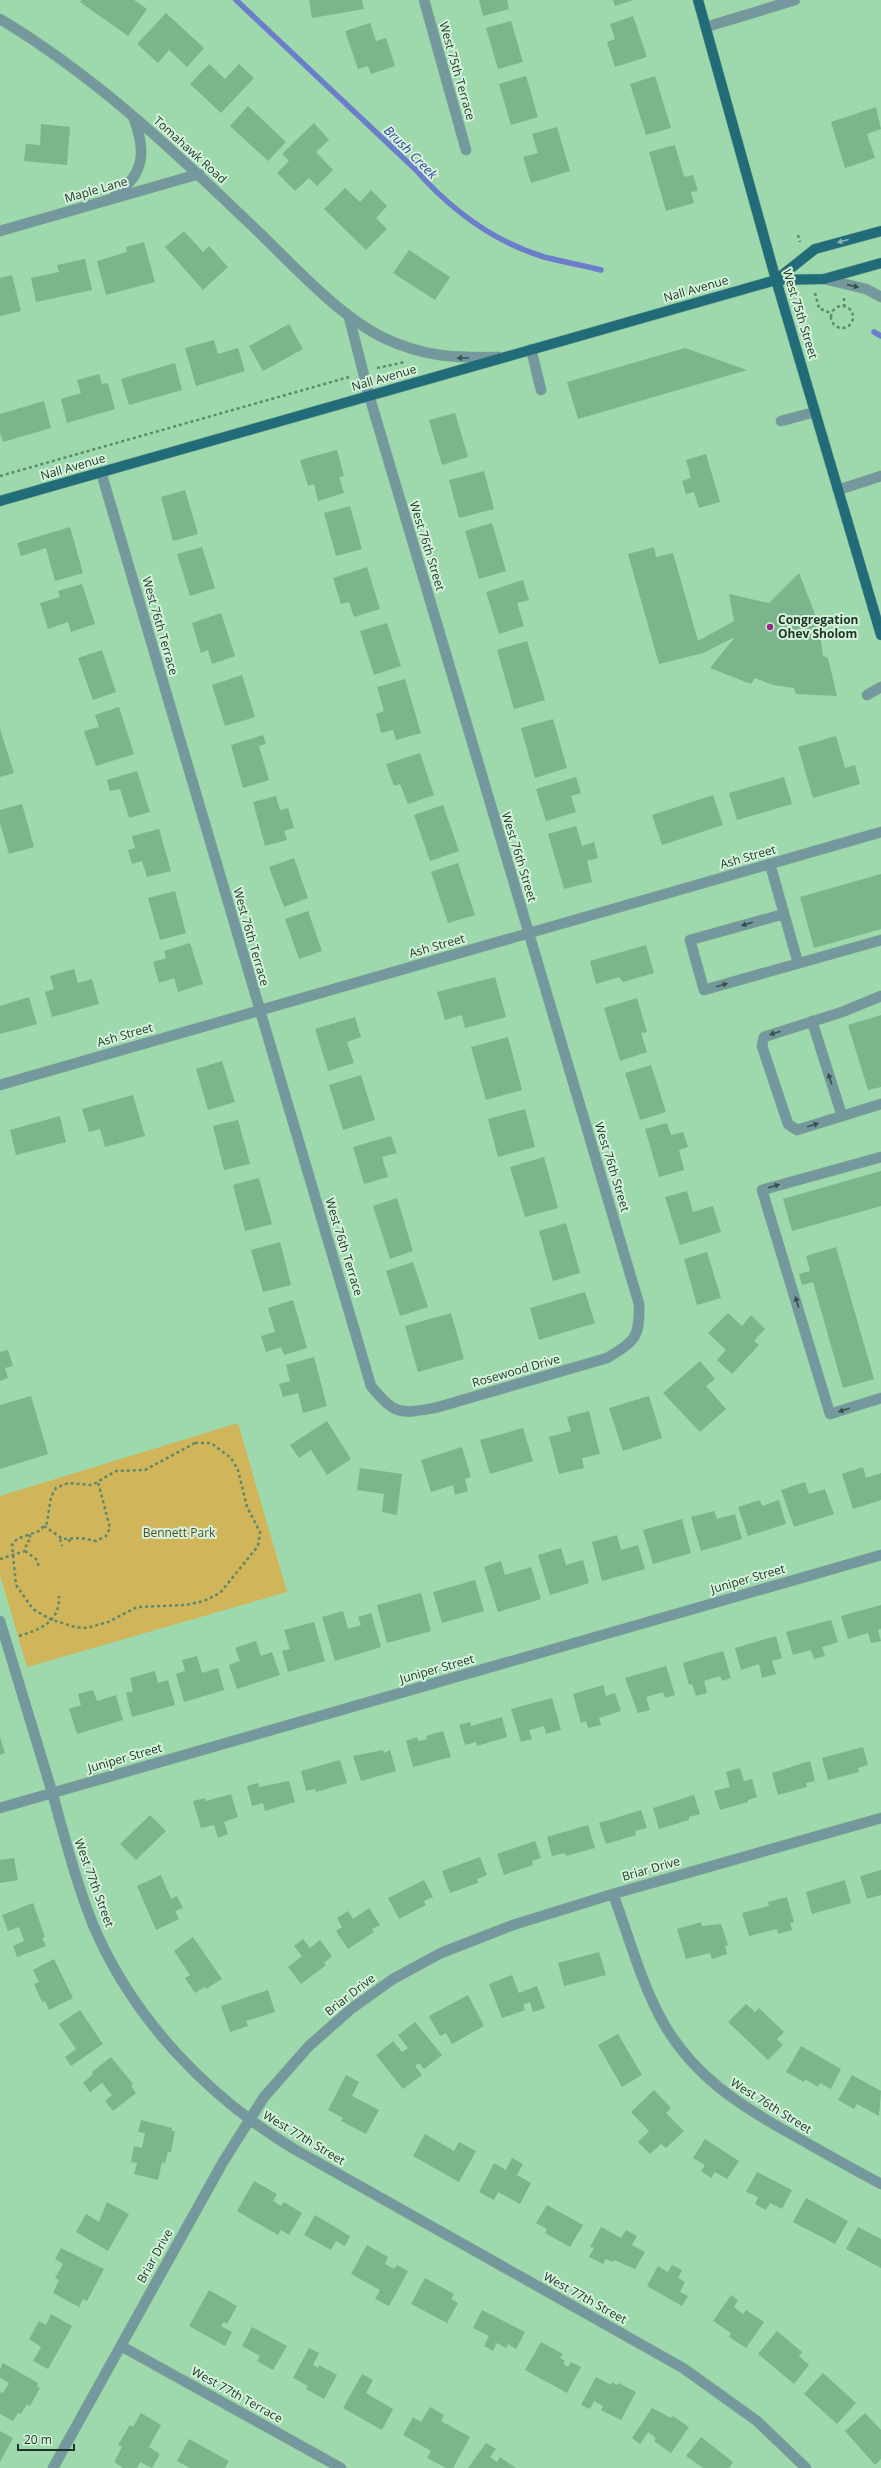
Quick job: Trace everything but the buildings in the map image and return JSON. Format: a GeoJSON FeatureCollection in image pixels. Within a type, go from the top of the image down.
{"type":"FeatureCollection","features":[{"type":"Feature","properties":{"kind":"main road","name":"West 75th Street"},"geometry":{"type":"LineString","coordinates":[[698,0],[776,280],[881,635]]}},
{"type":"Feature","properties":{"kind":"main road","name":"Nall Avenue"},"geometry":{"type":"LineString","coordinates":[[776,280],[815,249],[881,231]]}},
{"type":"Feature","properties":{"kind":"main road","name":"Nall Avenue"},"geometry":{"type":"LineString","coordinates":[[0,501],[776,280],[824,280],[881,263]]}},
{"type":"Feature","properties":{"kind":"street","name":"West 75th Terrace"},"geometry":{"type":"LineString","coordinates":[[424,0],[466,150]]}},
{"type":"Feature","properties":{"kind":"street"},"geometry":{"type":"LineString","coordinates":[[706,27],[795,0]]}},
{"type":"Feature","properties":{"kind":"street","name":"Tomahawk Road"},"geometry":{"type":"LineString","coordinates":[[0,19],[36,41],[92,81],[199,174],[349,316],[385,338],[436,356],[502,357]]}},
{"type":"Feature","properties":{"kind":"street"},"geometry":{"type":"LineString","coordinates":[[108,200],[132,181],[141,159],[143,145],[133,117]]}},
{"type":"Feature","properties":{"kind":"street","name":"Maple Lane"},"geometry":{"type":"LineString","coordinates":[[0,231],[199,174]]}},
{"type":"Feature","properties":{"kind":"street"},"geometry":{"type":"LineString","coordinates":[[824,280],[866,289],[881,297]]}},
{"type":"Feature","properties":{"kind":"street"},"geometry":{"type":"LineString","coordinates":[[349,316],[369,395]]}},
{"type":"Feature","properties":{"kind":"street"},"geometry":{"type":"LineString","coordinates":[[531,349],[542,390]]}},
{"type":"Feature","properties":{"kind":"street","name":"West 76th Street"},"geometry":{"type":"LineString","coordinates":[[369,395],[639,1304],[640,1326]]}},
{"type":"Feature","properties":{"kind":"street"},"geometry":{"type":"LineString","coordinates":[[781,421],[815,412]]}},
{"type":"Feature","properties":{"kind":"street","name":"West 76th Terrace"},"geometry":{"type":"LineString","coordinates":[[101,472],[371,1386],[386,1405]]}},
{"type":"Feature","properties":{"kind":"street"},"geometry":{"type":"LineString","coordinates":[[838,490],[881,476]]}},
{"type":"Feature","properties":{"kind":"street"},"geometry":{"type":"LineString","coordinates":[[867,695],[881,687]]}},
{"type":"Feature","properties":{"kind":"street","name":"Ash Street"},"geometry":{"type":"LineString","coordinates":[[0,1085],[881,832]]}},
{"type":"Feature","properties":{"kind":"street"},"geometry":{"type":"LineString","coordinates":[[770,864],[798,963]]}},
{"type":"Feature","properties":{"kind":"street"},"geometry":{"type":"LineString","coordinates":[[784,914],[690,940],[704,990],[881,940]]}},
{"type":"Feature","properties":{"kind":"street"},"geometry":{"type":"LineString","coordinates":[[881,996],[842,1012],[764,1037],[762,1046],[788,1124],[797,1130],[881,1104]]}},
{"type":"Feature","properties":{"kind":"street"},"geometry":{"type":"LineString","coordinates":[[812,1021],[842,1116]]}},
{"type":"Feature","properties":{"kind":"street"},"geometry":{"type":"LineString","coordinates":[[881,1157],[762,1190],[830,1414],[881,1398]]}},
{"type":"Feature","properties":{"kind":"street","name":"Rosewood Drive"},"geometry":{"type":"LineString","coordinates":[[386,1405],[406,1413],[435,1408],[607,1358],[631,1344],[640,1326]]}},
{"type":"Feature","properties":{"kind":"street","name":"Juniper Street"},"geometry":{"type":"LineString","coordinates":[[0,1808],[881,1555]]}},
{"type":"Feature","properties":{"kind":"street","name":"West 77th Street"},"geometry":{"type":"LineString","coordinates":[[0,1621],[81,1892],[95,1928],[118,1972],[151,2022],[190,2069],[220,2096],[250,2119],[294,2149],[683,2368],[757,2421],[806,2468]]}},
{"type":"Feature","properties":{"kind":"street","name":"Briar Drive"},"geometry":{"type":"LineString","coordinates":[[53,2468],[223,2162],[264,2097],[309,2046],[351,2008],[393,1979],[441,1953],[513,1925],[613,1894],[881,1818]]}},
{"type":"Feature","properties":{"kind":"street","name":"West 76th Street"},"geometry":{"type":"LineString","coordinates":[[613,1894],[653,2000],[677,2044],[692,2064],[710,2082],[749,2110],[881,2184]]}},
{"type":"Feature","properties":{"kind":"street","name":"West 77th Terrace"},"geometry":{"type":"LineString","coordinates":[[121,2346],[341,2468]]}},
{"type":"Feature","properties":{"kind":"path"},"geometry":{"type":"LineString","coordinates":[[840,307],[847,308],[852,313],[853,320],[849,326],[839,328],[834,324],[832,314],[840,307]]}},
{"type":"Feature","properties":{"kind":"path"},"geometry":{"type":"LineString","coordinates":[[821,309],[832,314]]}},
{"type":"Feature","properties":{"kind":"path"},"geometry":{"type":"LineString","coordinates":[[376,368],[405,362],[408,358]]}},
{"type":"Feature","properties":{"kind":"path"},"geometry":{"type":"LineString","coordinates":[[0,476],[349,377]]}},
{"type":"Feature","properties":{"kind":"path"},"geometry":{"type":"LineString","coordinates":[[195,1443],[211,1443],[231,1458],[238,1470],[244,1498],[260,1532],[258,1546],[220,1593],[204,1601],[177,1606],[154,1604],[137,1607],[108,1622],[93,1627],[75,1627],[52,1620],[33,1609],[18,1590],[13,1555],[14,1542],[44,1526],[49,1518],[51,1497],[56,1488],[68,1483],[87,1486],[98,1482],[116,1471],[145,1470],[195,1443]]}},
{"type":"Feature","properties":{"kind":"path"},"geometry":{"type":"LineString","coordinates":[[60,1539],[81,1538],[96,1541],[102,1539],[109,1532],[108,1520],[98,1482]]}},
{"type":"Feature","properties":{"kind":"path"},"geometry":{"type":"LineString","coordinates":[[44,1526],[60,1539],[62,1546]]}},
{"type":"Feature","properties":{"kind":"path"},"geometry":{"type":"LineString","coordinates":[[25,1551],[27,1542],[31,1539],[29,1534]]}},
{"type":"Feature","properties":{"kind":"path"},"geometry":{"type":"LineString","coordinates":[[69,1539],[70,1544]]}},
{"type":"Feature","properties":{"kind":"path"},"geometry":{"type":"LineString","coordinates":[[0,1559],[25,1551]]}},
{"type":"Feature","properties":{"kind":"path"},"geometry":{"type":"LineString","coordinates":[[25,1551],[36,1559],[39,1567]]}},
{"type":"Feature","properties":{"kind":"path"},"geometry":{"type":"LineString","coordinates":[[19,1636],[45,1626],[52,1620],[58,1611],[59,1596]]}},
{"type":"Feature","properties":{"kind":"green space","name":"Bennett Park"},"geometry":{"type":"Polygon","coordinates":[[[238,1423],[287,1592],[27,1667],[0,1575],[0,1496],[238,1423]]]}},
{"type":"Feature","properties":{"kind":"waterway","name":"Brush Creek"},"geometry":{"type":"LineString","coordinates":[[236,0],[415,169],[428,184],[473,222],[490,233],[525,250],[544,257],[601,270]]}},
{"type":"Feature","properties":{"kind":"waterway","name":"Brush Creek"},"geometry":{"type":"LineString","coordinates":[[874,332],[881,336]]}},
{"type":"Feature","properties":{"kind":"place","name":"Congregation Ohev Sholom"},"geometry":{"type":"Point","coordinates":[770,627]}}]}
